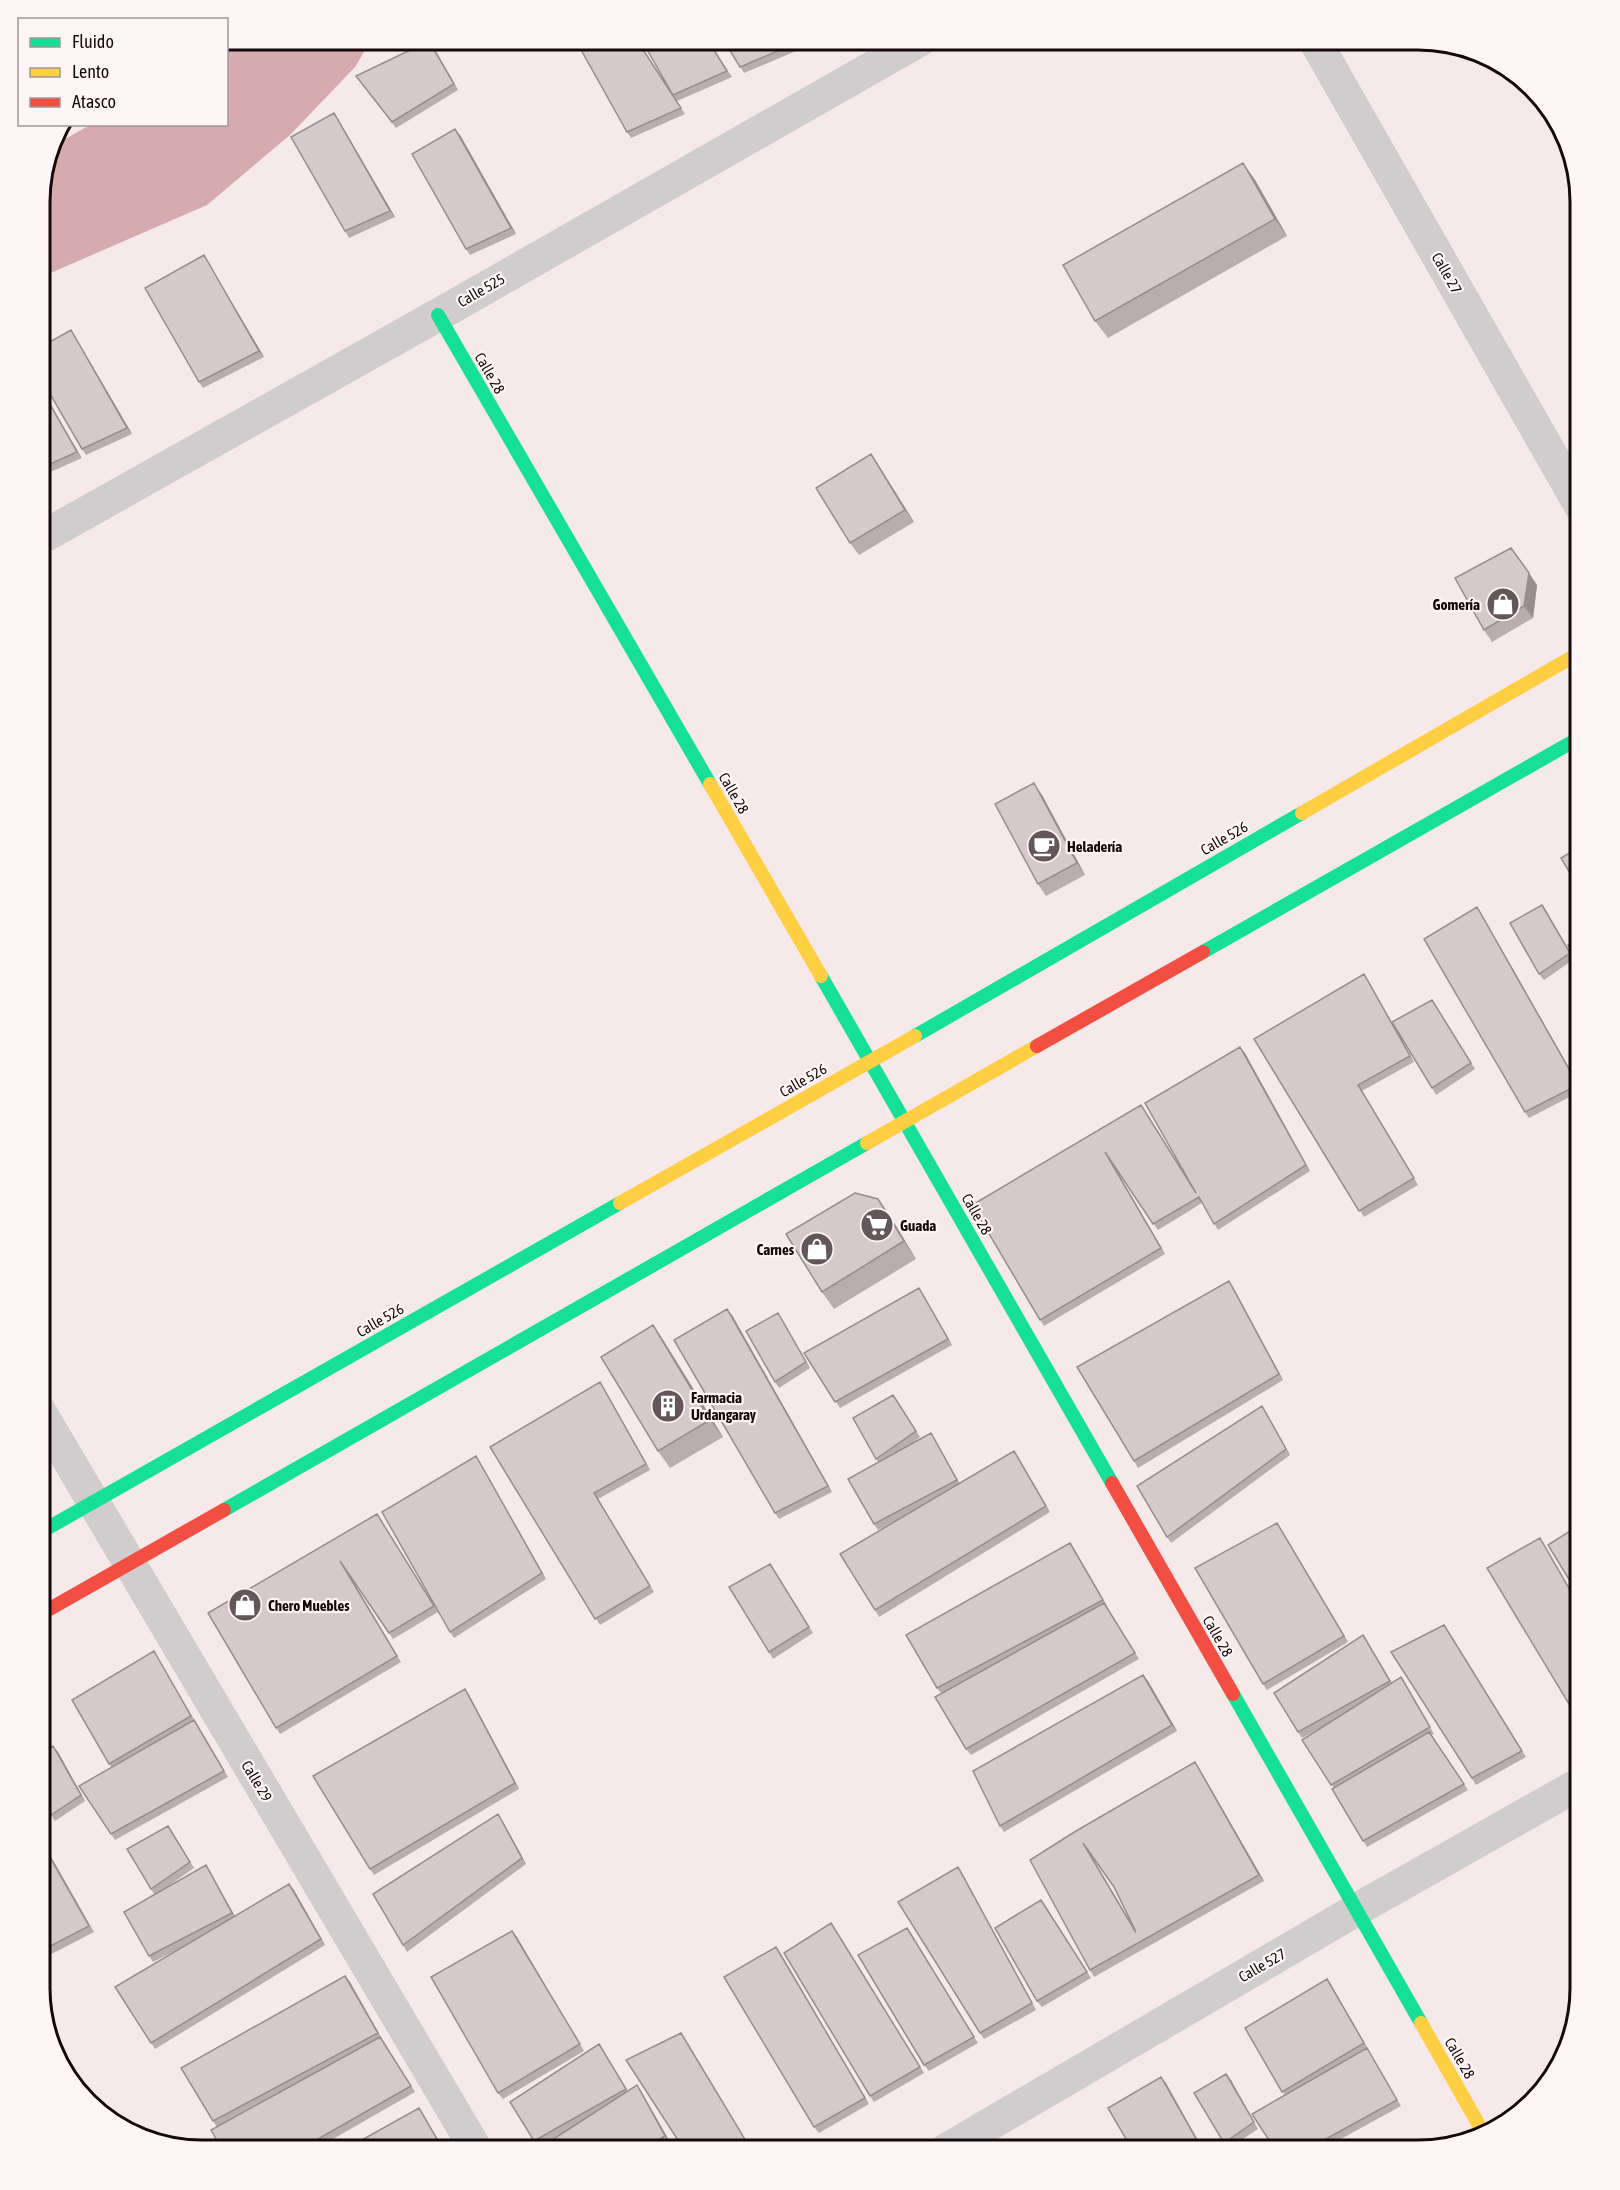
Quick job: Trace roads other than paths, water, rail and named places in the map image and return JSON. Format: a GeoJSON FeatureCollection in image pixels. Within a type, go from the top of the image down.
{"type":"FeatureCollection","features":[{"type":"Feature","properties":{"kind":"main road","name":"Calle 28"},"geometry":{"type":"LineString","coordinates":[[438,315],[870,1061],[1480,2127]]}},
{"type":"Feature","properties":{"kind":"main road","name":"Calle 526"},"geometry":{"type":"LineString","coordinates":[[50,1527],[870,1061],[1570,658]]}},
{"type":"Feature","properties":{"kind":"main road"},"geometry":{"type":"LineString","coordinates":[[50,1609],[1570,743]]}},
{"type":"Feature","properties":{"kind":"street","name":"Calle 525"},"geometry":{"type":"LineString","coordinates":[[50,533],[903,50]]}},
{"type":"Feature","properties":{"kind":"street","name":"Calle 27"},"geometry":{"type":"LineString","coordinates":[[1320,50],[1570,488]]}},
{"type":"Feature","properties":{"kind":"street","name":"Calle 29"},"geometry":{"type":"LineString","coordinates":[[50,1429],[470,2140]]}},
{"type":"Feature","properties":{"kind":"street","name":"Calle 527"},"geometry":{"type":"LineString","coordinates":[[963,2140],[1356,1910],[1570,1789]]}},
{"type":"Feature","properties":{"kind":"place","name":"Gomería"},"geometry":{"type":"Point","coordinates":[1503,604]}},
{"type":"Feature","properties":{"kind":"place","name":"Heladería"},"geometry":{"type":"Point","coordinates":[1044,846]}},
{"type":"Feature","properties":{"kind":"place","name":"Guada"},"geometry":{"type":"Point","coordinates":[877,1225]}},
{"type":"Feature","properties":{"kind":"place","name":"Carnes"},"geometry":{"type":"Point","coordinates":[817,1249]}},
{"type":"Feature","properties":{"kind":"place","name":"Farmacia Urdangaray"},"geometry":{"type":"Point","coordinates":[668,1406]}},
{"type":"Feature","properties":{"kind":"place","name":"Chero Muebles"},"geometry":{"type":"Point","coordinates":[245,1605]}}]}
